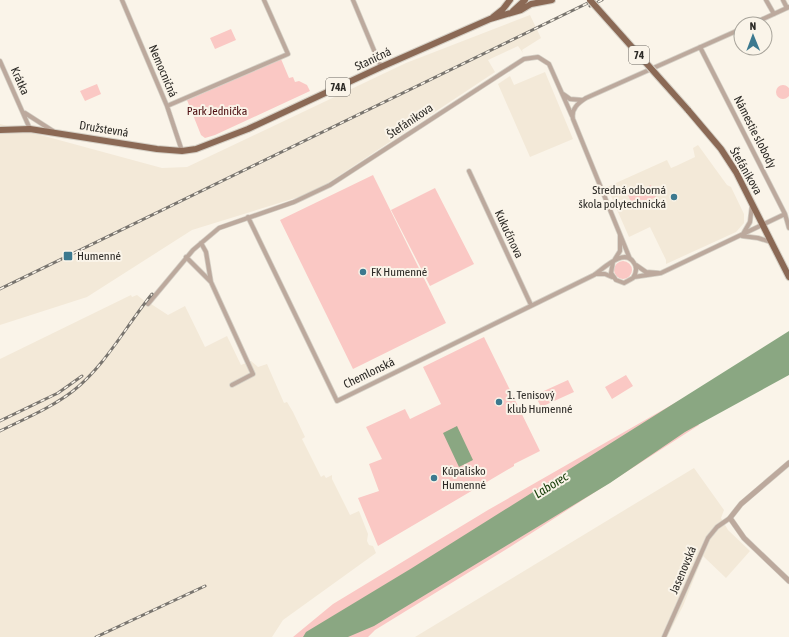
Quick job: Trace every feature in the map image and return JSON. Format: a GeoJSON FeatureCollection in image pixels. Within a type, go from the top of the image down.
{"type":"FeatureCollection","features":[{"type":"Feature","properties":{"kind":"main road","name":"74A"},"geometry":{"type":"LineString","coordinates":[[490,19],[503,9],[510,0]]}},
{"type":"Feature","properties":{"kind":"main road","name":"74A"},"geometry":{"type":"LineString","coordinates":[[509,14],[525,0]]}},
{"type":"Feature","properties":{"kind":"main road","name":"74A"},"geometry":{"type":"LineString","coordinates":[[509,14],[538,1],[552,0]]}},
{"type":"Feature","properties":{"kind":"main road","name":"Štefánikova"},"geometry":{"type":"LineString","coordinates":[[590,0],[688,110],[729,160],[789,277]]}},
{"type":"Feature","properties":{"kind":"main road","name":"Staničná"},"geometry":{"type":"LineString","coordinates":[[204,147],[248,129],[381,67],[490,19],[509,14]]}},
{"type":"Feature","properties":{"kind":"main road","name":"Družstevná"},"geometry":{"type":"LineString","coordinates":[[0,130],[30,129],[150,148],[182,151],[204,147]]}},
{"type":"Feature","properties":{"kind":"street","name":"Nemocničná"},"geometry":{"type":"LineString","coordinates":[[122,0],[167,106],[182,151]]}},
{"type":"Feature","properties":{"kind":"street"},"geometry":{"type":"LineString","coordinates":[[167,106],[288,54],[264,0]]}},
{"type":"Feature","properties":{"kind":"street"},"geometry":{"type":"LineString","coordinates":[[353,0],[381,67]]}},
{"type":"Feature","properties":{"kind":"street"},"geometry":{"type":"LineString","coordinates":[[766,0],[774,14]]}},
{"type":"Feature","properties":{"kind":"street"},"geometry":{"type":"LineString","coordinates":[[770,16],[788,8],[783,0]]}},
{"type":"Feature","properties":{"kind":"street"},"geometry":{"type":"LineString","coordinates":[[572,116],[575,108],[582,100],[733,33]]}},
{"type":"Feature","properties":{"kind":"street","name":"Námestie slobody"},"geometry":{"type":"LineString","coordinates":[[700,47],[785,214],[789,228]]}},
{"type":"Feature","properties":{"kind":"street","name":"Štefánikova"},"geometry":{"type":"LineString","coordinates":[[148,304],[186,257],[201,243],[226,224],[294,202],[330,185],[524,59],[538,57],[546,61],[562,94],[630,259]]}},
{"type":"Feature","properties":{"kind":"street","name":"Krátka"},"geometry":{"type":"LineString","coordinates":[[0,61],[30,129]]}},
{"type":"Feature","properties":{"kind":"street"},"geometry":{"type":"LineString","coordinates":[[562,94],[570,98],[582,100]]}},
{"type":"Feature","properties":{"kind":"street","name":"Krátka"},"geometry":{"type":"LineString","coordinates":[[21,109],[28,116],[55,133]]}},
{"type":"Feature","properties":{"kind":"street","name":"Kukučínova"},"geometry":{"type":"LineString","coordinates":[[469,171],[531,306]]}},
{"type":"Feature","properties":{"kind":"street"},"geometry":{"type":"LineString","coordinates":[[741,236],[750,222],[752,204]]}},
{"type":"Feature","properties":{"kind":"street"},"geometry":{"type":"LineString","coordinates":[[594,274],[606,274],[624,283],[634,277],[661,273],[785,214]]}},
{"type":"Feature","properties":{"kind":"street","name":"Chemlonská"},"geometry":{"type":"LineString","coordinates":[[248,217],[337,401],[531,306],[594,274],[614,261]]}},
{"type":"Feature","properties":{"kind":"street","name":"Štefánikova"},"geometry":{"type":"LineString","coordinates":[[614,261],[620,252],[620,233]]}},
{"type":"Feature","properties":{"kind":"street"},"geometry":{"type":"LineString","coordinates":[[741,236],[758,238],[771,242]]}},
{"type":"Feature","properties":{"kind":"street"},"geometry":{"type":"LineString","coordinates":[[201,243],[206,252],[211,282],[253,374],[232,385]]}},
{"type":"Feature","properties":{"kind":"street"},"geometry":{"type":"LineString","coordinates":[[186,257],[211,282]]}},
{"type":"Feature","properties":{"kind":"street"},"geometry":{"type":"LineString","coordinates":[[613,277],[610,270],[614,261],[622,257],[630,259],[646,272],[661,273]]}},
{"type":"Feature","properties":{"kind":"street"},"geometry":{"type":"LineString","coordinates":[[634,277],[636,265]]}},
{"type":"Feature","properties":{"kind":"street","name":"Jasenovská"},"geometry":{"type":"LineString","coordinates":[[664,637],[708,538],[718,527],[730,518],[741,504],[789,463]]}},
{"type":"Feature","properties":{"kind":"street"},"geometry":{"type":"LineString","coordinates":[[730,518],[744,538],[789,581]]}},
{"type":"Feature","properties":{"kind":"shaded area"},"geometry":{"type":"Polygon","coordinates":[[[530,15],[541,38],[522,50],[523,53],[518,46],[488,60],[495,72],[325,185],[302,196],[192,230],[87,297],[0,325],[0,124],[162,168],[187,167],[406,63],[530,15]]]}},
{"type":"Feature","properties":{"kind":"shaded area"},"geometry":{"type":"Polygon","coordinates":[[[545,72],[573,139],[530,157],[498,84],[510,76],[514,85],[545,72]]]}},
{"type":"Feature","properties":{"kind":"shaded area","name":"Stredná odborná škola polytechnická"},"geometry":{"type":"Polygon","coordinates":[[[698,145],[727,185],[731,187],[744,214],[744,223],[736,232],[666,264],[666,260],[650,227],[629,237],[607,187],[667,160],[671,168],[676,166],[695,157],[693,148],[698,145]]]}},
{"type":"Feature","properties":{"kind":"shaded area"},"geometry":{"type":"Polygon","coordinates":[[[131,295],[132,297],[137,295],[147,303],[148,302],[168,315],[185,306],[205,347],[227,336],[241,365],[251,361],[258,367],[267,364],[284,403],[287,402],[305,437],[302,439],[321,477],[324,475],[326,478],[332,475],[332,479],[350,515],[359,511],[368,534],[367,541],[369,545],[373,546],[376,553],[283,620],[272,637],[0,637],[0,359],[131,295]]]}},
{"type":"Feature","properties":{"kind":"shaded area"},"geometry":{"type":"Polygon","coordinates":[[[694,468],[724,510],[721,518],[728,530],[750,551],[726,578],[703,556],[683,606],[667,637],[415,637],[694,468]]]}},
{"type":"Feature","properties":{"kind":"green space"},"geometry":{"type":"Polygon","coordinates":[[[231,29],[236,40],[215,49],[210,38],[231,29]]]}},
{"type":"Feature","properties":{"kind":"green space","name":"Park Jednička"},"geometry":{"type":"Polygon","coordinates":[[[281,59],[289,78],[293,77],[295,82],[299,81],[307,85],[310,91],[215,135],[205,138],[201,135],[187,100],[281,59]]]}},
{"type":"Feature","properties":{"kind":"green space"},"geometry":{"type":"Polygon","coordinates":[[[97,84],[101,94],[85,101],[80,91],[97,84]]]}},
{"type":"Feature","properties":{"kind":"green space"},"geometry":{"type":"Polygon","coordinates":[[[780,85],[786,85],[790,89],[790,95],[786,99],[780,99],[776,95],[776,89],[780,85]]]}},
{"type":"Feature","properties":{"kind":"green space","name":"FK Humenné"},"geometry":{"type":"Polygon","coordinates":[[[373,175],[446,323],[353,369],[280,220],[373,175]]]}},
{"type":"Feature","properties":{"kind":"green space"},"geometry":{"type":"Polygon","coordinates":[[[651,185],[656,197],[633,207],[628,195],[651,185]]]}},
{"type":"Feature","properties":{"kind":"green space"},"geometry":{"type":"Polygon","coordinates":[[[435,188],[474,264],[430,286],[391,210],[435,188]]]}},
{"type":"Feature","properties":{"kind":"green space"},"geometry":{"type":"Polygon","coordinates":[[[619,261],[627,261],[632,266],[630,277],[627,279],[619,279],[614,274],[614,266],[619,261]]]}},
{"type":"Feature","properties":{"kind":"green space","name":"Kúpalisko Humenné"},"geometry":{"type":"Polygon","coordinates":[[[484,337],[540,451],[514,464],[514,466],[378,546],[358,498],[379,491],[369,464],[382,459],[366,427],[405,409],[410,419],[441,404],[423,367],[484,337]]]}},
{"type":"Feature","properties":{"kind":"green space"},"geometry":{"type":"Polygon","coordinates":[[[626,375],[633,386],[612,399],[605,387],[626,375]]]}},
{"type":"Feature","properties":{"kind":"green space"},"geometry":{"type":"Polygon","coordinates":[[[568,380],[574,392],[541,407],[535,395],[568,380]]]}},
{"type":"Feature","properties":{"kind":"green space"},"geometry":{"type":"Polygon","coordinates":[[[680,400],[699,425],[510,547],[375,630],[368,637],[293,637],[333,604],[488,510],[680,400]]]}},
{"type":"Feature","properties":{"kind":"water","name":"Laborec"},"geometry":{"type":"Polygon","coordinates":[[[789,331],[789,375],[685,432],[610,483],[374,626],[348,637],[303,637],[306,632],[412,568],[789,331]]]}},
{"type":"Feature","properties":{"kind":"water"},"geometry":{"type":"Polygon","coordinates":[[[457,426],[473,460],[459,467],[443,433],[457,426]]]}},
{"type":"Feature","properties":{"kind":"railway"},"geometry":{"type":"LineString","coordinates":[[0,289],[594,0]]}},
{"type":"Feature","properties":{"kind":"railway"},"geometry":{"type":"LineString","coordinates":[[590,6],[602,0]]}},
{"type":"Feature","properties":{"kind":"railway"},"geometry":{"type":"LineString","coordinates":[[0,431],[56,403],[85,381],[105,358],[152,294]]}},
{"type":"Feature","properties":{"kind":"railway"},"geometry":{"type":"LineString","coordinates":[[0,421],[58,393],[82,376]]}},
{"type":"Feature","properties":{"kind":"railway"},"geometry":{"type":"LineString","coordinates":[[96,637],[205,586]]}},
{"type":"Feature","properties":{"kind":"place","name":"Stredná odborná škola polytechnická"},"geometry":{"type":"Point","coordinates":[674,197]}},
{"type":"Feature","properties":{"kind":"place","name":"Humenné"},"geometry":{"type":"Point","coordinates":[68,256]}},
{"type":"Feature","properties":{"kind":"place","name":"FK Humenné"},"geometry":{"type":"Point","coordinates":[363,272]}},
{"type":"Feature","properties":{"kind":"place","name":"1. Tenisový klub Humenné"},"geometry":{"type":"Point","coordinates":[499,402]}},
{"type":"Feature","properties":{"kind":"place","name":"Kúpalisko Humenné"},"geometry":{"type":"Point","coordinates":[434,478]}}]}
